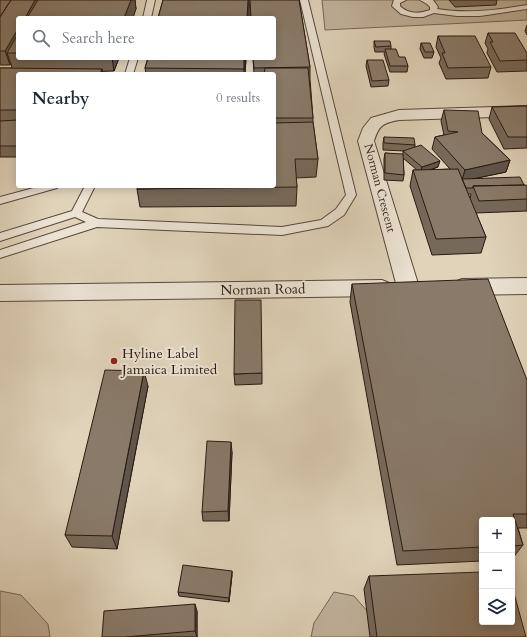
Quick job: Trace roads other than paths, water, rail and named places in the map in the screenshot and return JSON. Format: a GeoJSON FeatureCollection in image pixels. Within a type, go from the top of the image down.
{"type":"FeatureCollection","features":[{"type":"Feature","properties":{"kind":"street","name":"Norman Crescent"},"geometry":{"type":"LineString","coordinates":[[424,287],[366,141],[370,128],[380,119],[399,115],[527,111]]}},
{"type":"Feature","properties":{"kind":"street","name":"Norman Road"},"geometry":{"type":"LineString","coordinates":[[0,293],[527,286]]}},
{"type":"Feature","properties":{"kind":"lane"},"geometry":{"type":"LineString","coordinates":[[147,16],[151,0]]}},
{"type":"Feature","properties":{"kind":"lane"},"geometry":{"type":"LineString","coordinates":[[0,254],[96,223],[160,227],[282,231],[324,223],[340,212],[351,194],[304,0]]}},
{"type":"Feature","properties":{"kind":"lane"},"geometry":{"type":"LineString","coordinates":[[402,0],[397,2],[396,6],[399,11],[407,14],[427,14],[433,11],[471,15],[489,14],[527,7]]}},
{"type":"Feature","properties":{"kind":"lane"},"geometry":{"type":"LineString","coordinates":[[424,0],[430,2],[434,7],[433,11]]}},
{"type":"Feature","properties":{"kind":"lane"},"geometry":{"type":"LineString","coordinates":[[130,72],[134,60]]}},
{"type":"Feature","properties":{"kind":"lane"},"geometry":{"type":"LineString","coordinates":[[0,201],[46,188]]}},
{"type":"Feature","properties":{"kind":"lane"},"geometry":{"type":"LineString","coordinates":[[76,213],[89,188]]}},
{"type":"Feature","properties":{"kind":"lane"},"geometry":{"type":"LineString","coordinates":[[0,237],[76,213],[96,223]]}},
{"type":"Feature","properties":{"kind":"place","name":"Hyline Label Jamaica Limited"},"geometry":{"type":"Point","coordinates":[114,361]}}]}
